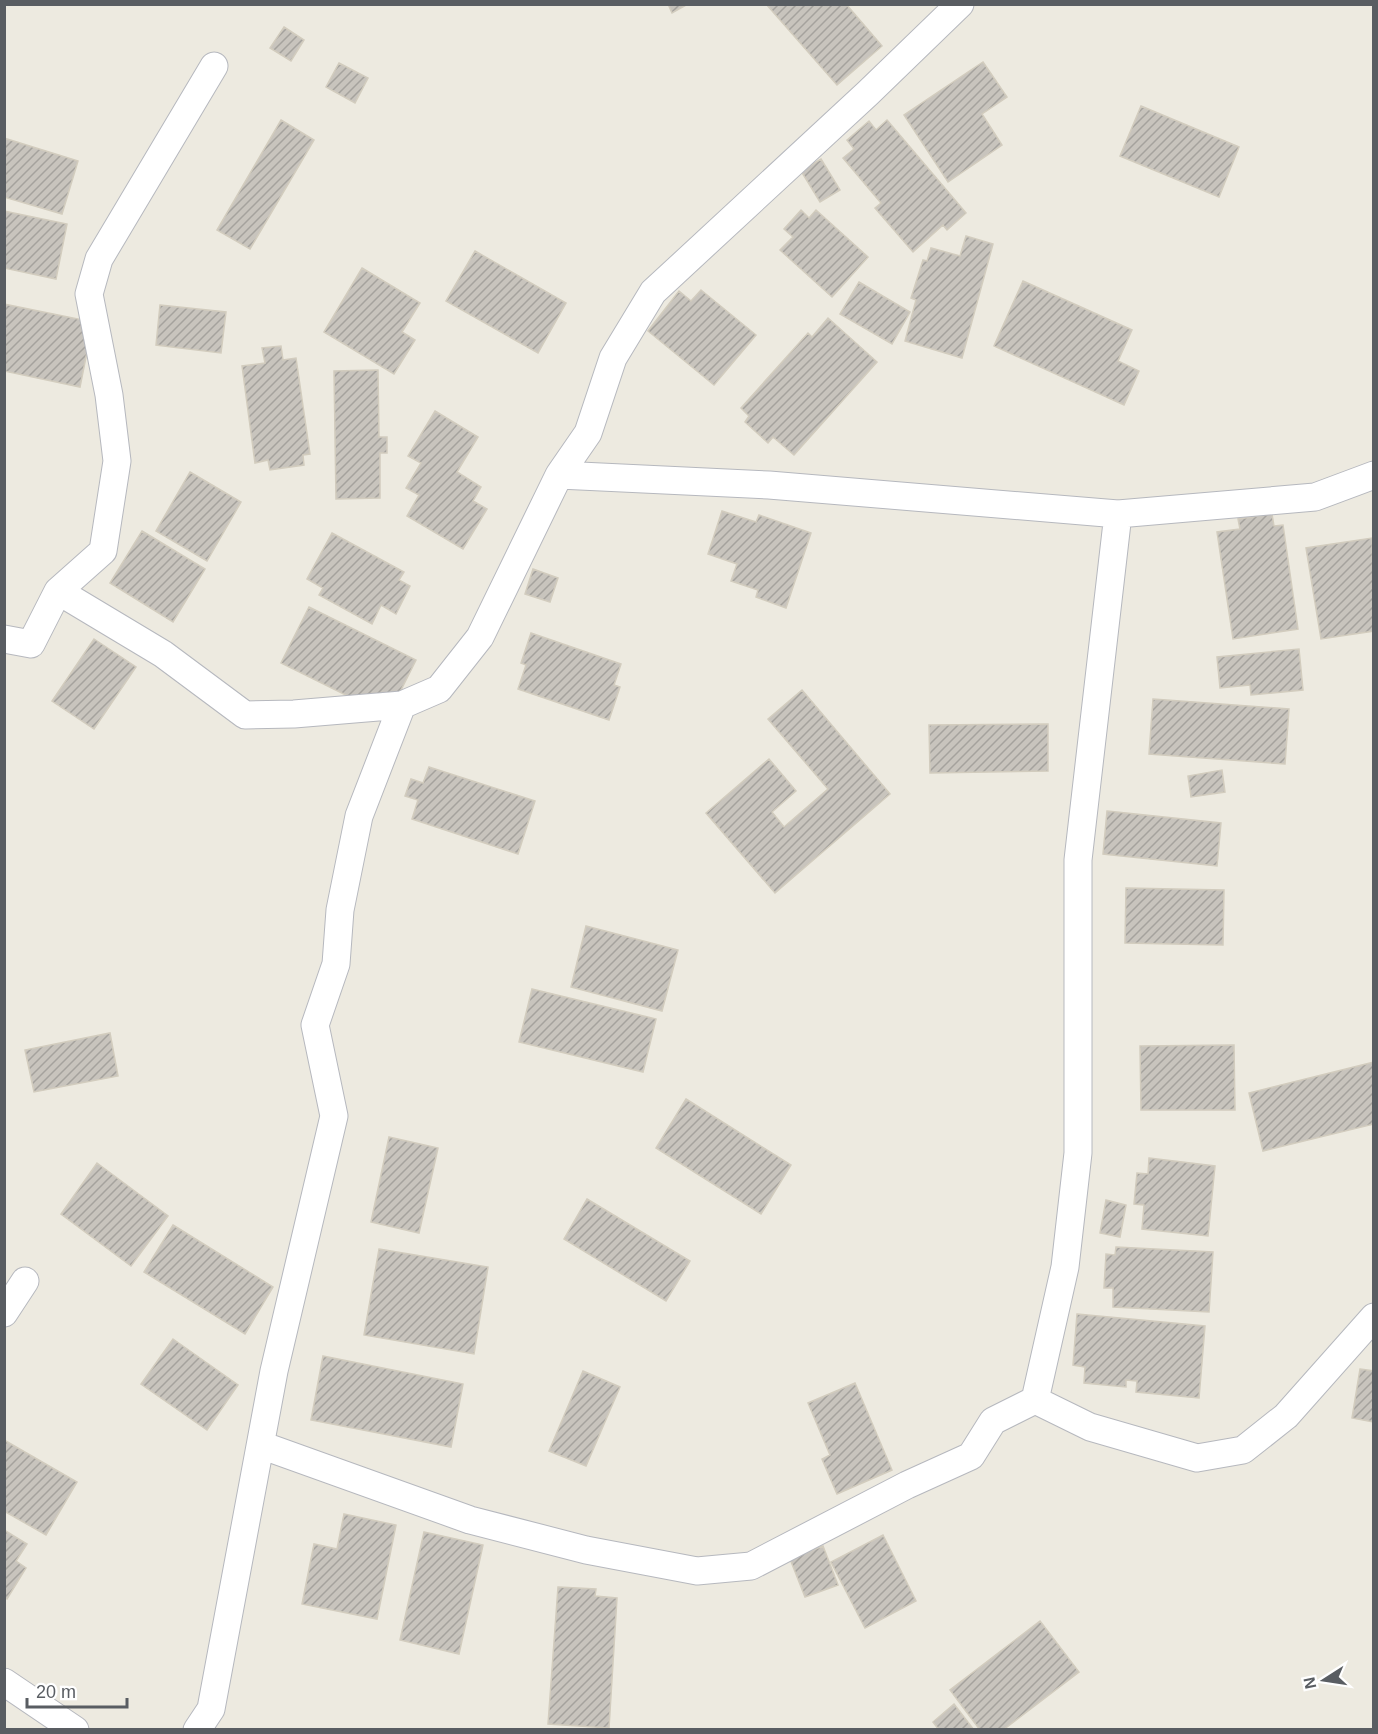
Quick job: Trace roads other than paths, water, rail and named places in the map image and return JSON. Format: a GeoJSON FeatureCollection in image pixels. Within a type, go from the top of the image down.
{"type":"FeatureCollection","features":[{"type":"Feature","properties":{"kind":"street"},"geometry":{"type":"LineString","coordinates":[[58,591],[163,654],[245,715],[294,714],[402,705],[439,689],[480,637],[559,475],[588,433],[614,357],[653,292],[868,93],[960,4]]}},
{"type":"Feature","properties":{"kind":"street"},"geometry":{"type":"LineString","coordinates":[[4,639],[31,644],[58,591],[103,552],[117,461],[109,395],[90,294],[99,259],[214,66]]}},
{"type":"Feature","properties":{"kind":"street"},"geometry":{"type":"LineString","coordinates":[[559,475],[769,485],[1118,514],[1315,497],[1374,475]]}},
{"type":"Feature","properties":{"kind":"street"},"geometry":{"type":"LineString","coordinates":[[1035,1400],[1065,1267],[1078,1153],[1078,860],[1118,514]]}},
{"type":"Feature","properties":{"kind":"street"},"geometry":{"type":"LineString","coordinates":[[197,1730],[211,1709],[261,1445],[306,1226],[334,1116],[315,1025],[336,964],[340,910],[359,816],[402,705]]}},
{"type":"Feature","properties":{"kind":"street"},"geometry":{"type":"LineString","coordinates":[[4,1313],[25,1281]]}},
{"type":"Feature","properties":{"kind":"street"},"geometry":{"type":"LineString","coordinates":[[1035,1400],[1090,1426],[1197,1458],[1243,1450],[1286,1416],[1374,1317]]}},
{"type":"Feature","properties":{"kind":"street"},"geometry":{"type":"LineString","coordinates":[[261,1445],[470,1520],[586,1550],[697,1571],[751,1566],[907,1485],[971,1456],[993,1421],[1035,1400]]}},
{"type":"Feature","properties":{"kind":"street"},"geometry":{"type":"LineString","coordinates":[[4,1682],[75,1730]]}}]}
